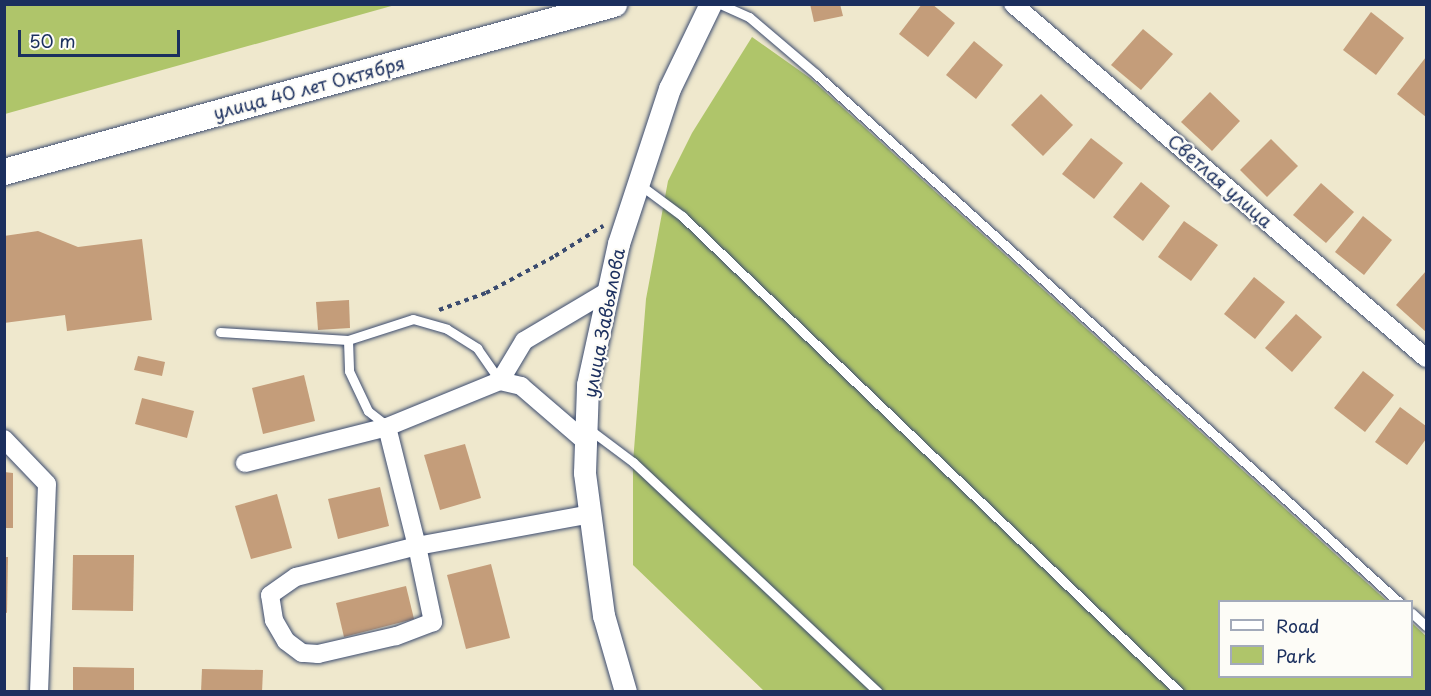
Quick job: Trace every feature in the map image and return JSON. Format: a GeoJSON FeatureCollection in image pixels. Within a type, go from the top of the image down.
{"type":"FeatureCollection","features":[{"type":"Feature","properties":{"kind":"main road","name":"улица 40 лет Октября"},"geometry":{"type":"LineString","coordinates":[[4,172],[576,10],[614,4]]}},
{"type":"Feature","properties":{"kind":"street","name":"улица Завьялова"},"geometry":{"type":"LineString","coordinates":[[626,692],[604,616],[585,472],[588,385],[619,244],[670,89],[711,4]]}},
{"type":"Feature","properties":{"kind":"street","name":"Светлая улица"},"geometry":{"type":"LineString","coordinates":[[1013,4],[1426,358]]}},
{"type":"Feature","properties":{"kind":"street"},"geometry":{"type":"LineString","coordinates":[[500,381],[525,341],[610,290]]}},
{"type":"Feature","properties":{"kind":"street"},"geometry":{"type":"LineString","coordinates":[[245,463],[387,427],[500,381],[521,386],[587,435]]}},
{"type":"Feature","properties":{"kind":"street"},"geometry":{"type":"LineString","coordinates":[[387,427],[417,546],[433,622],[396,636],[318,654],[302,653],[286,641],[274,620],[270,595],[296,577],[417,546],[591,514]]}},
{"type":"Feature","properties":{"kind":"street"},"geometry":{"type":"LineString","coordinates":[[4,439],[46,484],[39,692]]}},
{"type":"Feature","properties":{"kind":"lane"},"geometry":{"type":"LineString","coordinates":[[720,4],[749,17],[816,74],[1397,600]]}},
{"type":"Feature","properties":{"kind":"lane"},"geometry":{"type":"LineString","coordinates":[[639,184],[682,216],[1179,692]]}},
{"type":"Feature","properties":{"kind":"lane"},"geometry":{"type":"LineString","coordinates":[[220,332],[348,340],[413,319],[447,329],[477,348],[500,381]]}},
{"type":"Feature","properties":{"kind":"lane"},"geometry":{"type":"LineString","coordinates":[[348,340],[349,371],[368,411],[387,427]]}},
{"type":"Feature","properties":{"kind":"lane"},"geometry":{"type":"LineString","coordinates":[[587,435],[633,462],[878,692]]}},
{"type":"Feature","properties":{"kind":"lane"},"geometry":{"type":"LineString","coordinates":[[1413,613],[1426,626]]}},
{"type":"Feature","properties":{"kind":"path"},"geometry":{"type":"LineString","coordinates":[[413,319],[486,293],[555,256],[631,208]]}},
{"type":"Feature","properties":{"kind":"green space"},"geometry":{"type":"Polygon","coordinates":[[[5,4],[395,4],[395,5],[5,114],[5,4]]]}},
{"type":"Feature","properties":{"kind":"green space"},"geometry":{"type":"Polygon","coordinates":[[[752,37],[810,78],[1386,600],[1218,600],[1218,678],[1413,678],[1413,624],[1426,636],[1426,691],[764,691],[633,565],[633,462],[646,299],[668,181],[692,133],[752,37]]]}},
{"type":"Feature","properties":{"kind":"building"},"geometry":{"type":"Polygon","coordinates":[[[810,4],[840,4],[843,16],[814,22],[810,4]]]}},
{"type":"Feature","properties":{"kind":"building"},"geometry":{"type":"Polygon","coordinates":[[[922,4],[932,4],[955,23],[928,57],[899,34],[922,4]]]}},
{"type":"Feature","properties":{"kind":"building"},"geometry":{"type":"Polygon","coordinates":[[[1371,12],[1404,38],[1376,75],[1343,50],[1371,12]]]}},
{"type":"Feature","properties":{"kind":"building"},"geometry":{"type":"Polygon","coordinates":[[[1143,29],[1173,54],[1141,90],[1111,65],[1143,29]]]}},
{"type":"Feature","properties":{"kind":"building"},"geometry":{"type":"Polygon","coordinates":[[[974,41],[1003,65],[976,99],[946,75],[974,41]]]}},
{"type":"Feature","properties":{"kind":"building"},"geometry":{"type":"Polygon","coordinates":[[[1426,57],[1426,117],[1397,94],[1426,57]]]}},
{"type":"Feature","properties":{"kind":"building"},"geometry":{"type":"Polygon","coordinates":[[[1210,92],[1240,121],[1212,151],[1181,122],[1210,92]]]}},
{"type":"Feature","properties":{"kind":"building"},"geometry":{"type":"Polygon","coordinates":[[[1041,94],[1073,125],[1043,156],[1011,125],[1041,94]]]}},
{"type":"Feature","properties":{"kind":"building"},"geometry":{"type":"Polygon","coordinates":[[[1091,138],[1123,163],[1094,199],[1062,174],[1091,138]]]}},
{"type":"Feature","properties":{"kind":"building"},"geometry":{"type":"Polygon","coordinates":[[[1271,139],[1298,166],[1267,197],[1240,170],[1271,139]]]}},
{"type":"Feature","properties":{"kind":"building"},"geometry":{"type":"Polygon","coordinates":[[[1141,182],[1170,206],[1143,241],[1113,217],[1141,182]]]}},
{"type":"Feature","properties":{"kind":"building"},"geometry":{"type":"Polygon","coordinates":[[[1321,183],[1354,212],[1326,243],[1293,215],[1321,183]]]}},
{"type":"Feature","properties":{"kind":"building"},"geometry":{"type":"Polygon","coordinates":[[[1363,216],[1392,240],[1364,275],[1335,252],[1363,216]]]}},
{"type":"Feature","properties":{"kind":"building"},"geometry":{"type":"Polygon","coordinates":[[[1184,221],[1218,245],[1191,281],[1158,257],[1184,221]]]}},
{"type":"Feature","properties":{"kind":"building"},"geometry":{"type":"Polygon","coordinates":[[[38,231],[78,247],[142,239],[152,320],[67,331],[65,315],[4,323],[4,236],[38,231]]]}},
{"type":"Feature","properties":{"kind":"building"},"geometry":{"type":"Polygon","coordinates":[[[1426,271],[1426,332],[1396,305],[1426,271]]]}},
{"type":"Feature","properties":{"kind":"building"},"geometry":{"type":"Polygon","coordinates":[[[1254,277],[1285,302],[1255,339],[1224,314],[1254,277]]]}},
{"type":"Feature","properties":{"kind":"building"},"geometry":{"type":"Polygon","coordinates":[[[349,300],[350,328],[318,330],[316,302],[349,300]]]}},
{"type":"Feature","properties":{"kind":"building"},"geometry":{"type":"Polygon","coordinates":[[[1296,314],[1322,337],[1292,372],[1265,348],[1296,314]]]}},
{"type":"Feature","properties":{"kind":"building"},"geometry":{"type":"Polygon","coordinates":[[[138,356],[165,362],[162,376],[134,370],[138,356]]]}},
{"type":"Feature","properties":{"kind":"building"},"geometry":{"type":"Polygon","coordinates":[[[1363,371],[1394,395],[1365,432],[1334,408],[1363,371]]]}},
{"type":"Feature","properties":{"kind":"building"},"geometry":{"type":"Polygon","coordinates":[[[304,375],[315,421],[263,434],[252,388],[304,375]]]}},
{"type":"Feature","properties":{"kind":"building"},"geometry":{"type":"Polygon","coordinates":[[[142,398],[194,411],[187,438],[135,424],[142,398]]]}},
{"type":"Feature","properties":{"kind":"building"},"geometry":{"type":"Polygon","coordinates":[[[1400,407],[1426,426],[1426,439],[1407,465],[1375,442],[1400,407]]]}},
{"type":"Feature","properties":{"kind":"building"},"geometry":{"type":"Polygon","coordinates":[[[465,444],[481,498],[440,510],[424,455],[465,444]]]}},
{"type":"Feature","properties":{"kind":"building"},"geometry":{"type":"Polygon","coordinates":[[[4,472],[13,473],[13,528],[4,528],[4,472]]]}},
{"type":"Feature","properties":{"kind":"building"},"geometry":{"type":"Polygon","coordinates":[[[380,487],[389,526],[338,539],[328,499],[380,487]]]}},
{"type":"Feature","properties":{"kind":"building"},"geometry":{"type":"Polygon","coordinates":[[[277,494],[292,548],[251,559],[235,506],[277,494]]]}},
{"type":"Feature","properties":{"kind":"building"},"geometry":{"type":"Polygon","coordinates":[[[73,555],[134,555],[133,611],[72,610],[73,555]]]}},
{"type":"Feature","properties":{"kind":"building"},"geometry":{"type":"Polygon","coordinates":[[[4,557],[8,557],[7,613],[4,612],[4,557]]]}},
{"type":"Feature","properties":{"kind":"building"},"geometry":{"type":"Polygon","coordinates":[[[491,564],[510,638],[466,649],[447,575],[491,564]]]}},
{"type":"Feature","properties":{"kind":"building"},"geometry":{"type":"Polygon","coordinates":[[[406,586],[414,619],[344,637],[336,603],[406,586]]]}},
{"type":"Feature","properties":{"kind":"building"},"geometry":{"type":"Polygon","coordinates":[[[73,667],[134,668],[134,692],[73,692],[73,667]]]}},
{"type":"Feature","properties":{"kind":"building"},"geometry":{"type":"Polygon","coordinates":[[[202,669],[263,670],[262,692],[201,692],[202,669]]]}}]}
